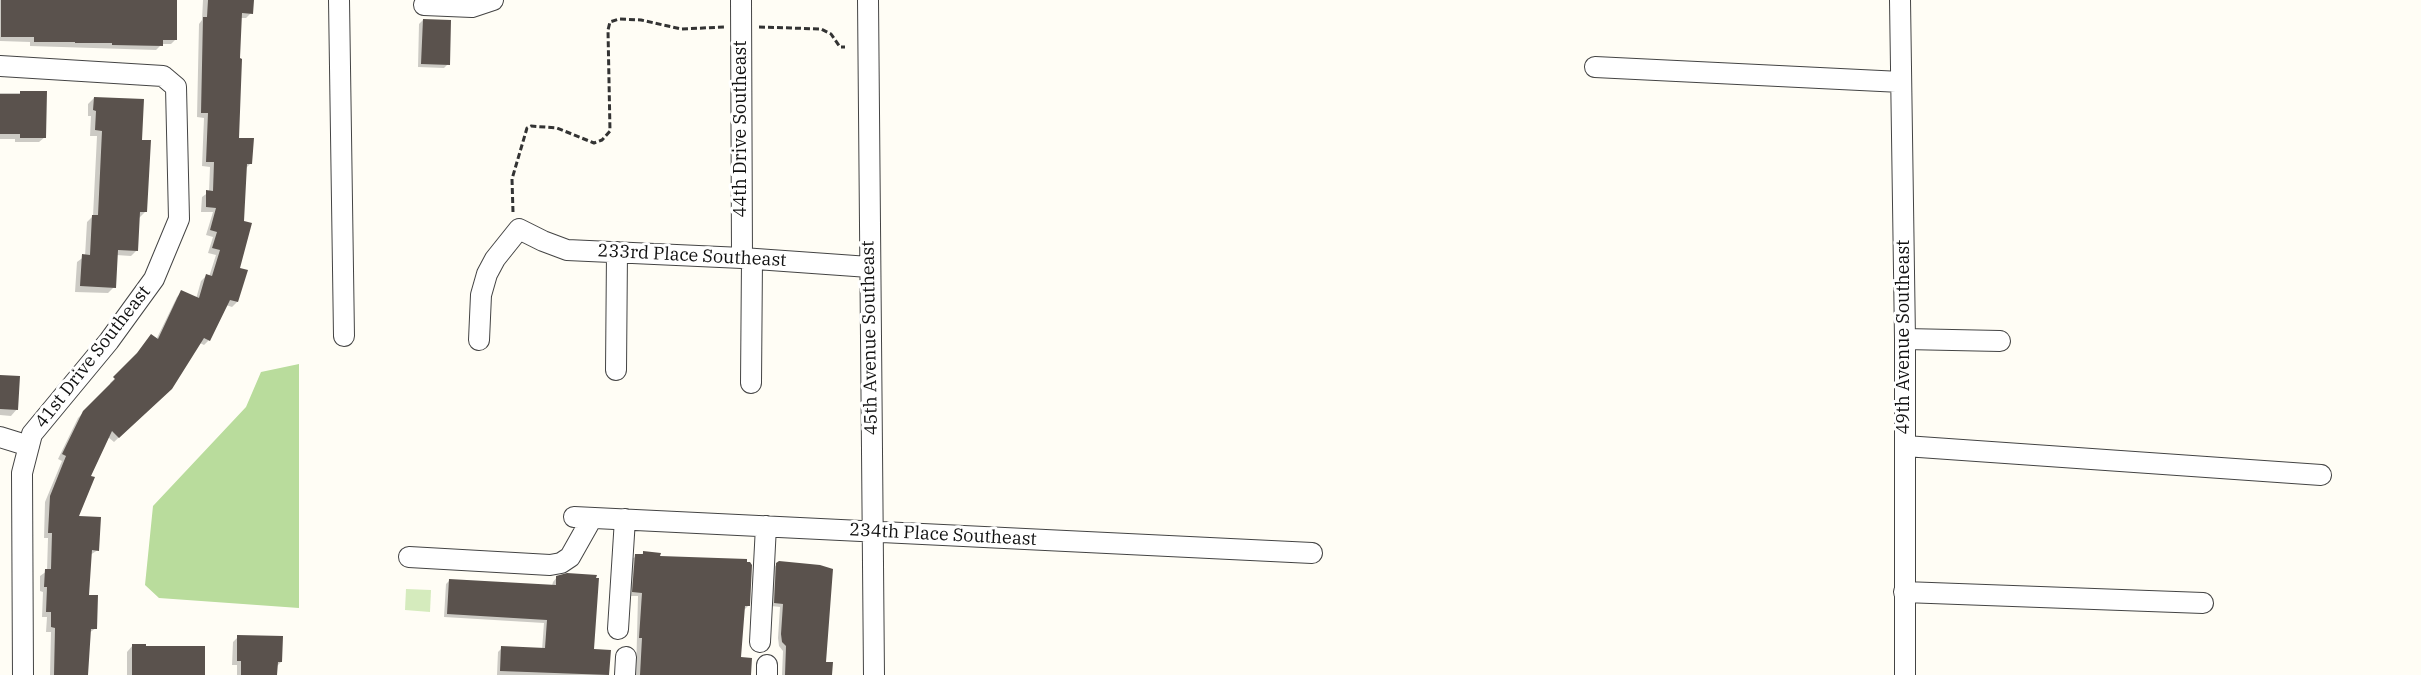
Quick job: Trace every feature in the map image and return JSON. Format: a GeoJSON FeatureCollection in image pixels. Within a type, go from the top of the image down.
{"type":"FeatureCollection","features":[{"type":"Feature","properties":{"kind":"street"},"geometry":{"type":"LineString","coordinates":[[339,0],[344,336]]}},
{"type":"Feature","properties":{"kind":"street"},"geometry":{"type":"LineString","coordinates":[[424,5],[472,7],[493,0]]}},
{"type":"Feature","properties":{"kind":"street","name":"44th Drive Southeast"},"geometry":{"type":"LineString","coordinates":[[741,0],[751,383]]}},
{"type":"Feature","properties":{"kind":"street","name":"45th Avenue Southeast"},"geometry":{"type":"LineString","coordinates":[[868,0],[874,675]]}},
{"type":"Feature","properties":{"kind":"street","name":"49th Avenue Southeast"},"geometry":{"type":"LineString","coordinates":[[1900,0],[1905,339],[1905,675]]}},
{"type":"Feature","properties":{"kind":"street","name":"41st Drive Southeast"},"geometry":{"type":"LineString","coordinates":[[0,66],[163,76],[176,87],[179,219],[154,279],[109,341],[32,434],[22,473],[22,675]]}},
{"type":"Feature","properties":{"kind":"street"},"geometry":{"type":"LineString","coordinates":[[1595,67],[1901,82]]}},
{"type":"Feature","properties":{"kind":"street"},"geometry":{"type":"LineString","coordinates":[[479,340],[481,295],[486,274],[519,229]]}},
{"type":"Feature","properties":{"kind":"street","name":"233rd Place Southeast"},"geometry":{"type":"LineString","coordinates":[[519,229],[567,250],[747,258],[869,267]]}},
{"type":"Feature","properties":{"kind":"street"},"geometry":{"type":"LineString","coordinates":[[616,370],[617,252]]}},
{"type":"Feature","properties":{"kind":"street"},"geometry":{"type":"LineString","coordinates":[[1905,339],[2000,341]]}},
{"type":"Feature","properties":{"kind":"street"},"geometry":{"type":"LineString","coordinates":[[0,437],[29,446]]}},
{"type":"Feature","properties":{"kind":"street"},"geometry":{"type":"LineString","coordinates":[[1905,446],[2321,475]]}},
{"type":"Feature","properties":{"kind":"street","name":"234th Place Southeast"},"geometry":{"type":"LineString","coordinates":[[409,557],[550,565],[561,563],[570,557],[583,517],[1312,553]]}},
{"type":"Feature","properties":{"kind":"street"},"geometry":{"type":"LineString","coordinates":[[618,629],[625,519]]}},
{"type":"Feature","properties":{"kind":"street"},"geometry":{"type":"LineString","coordinates":[[760,642],[766,526]]}},
{"type":"Feature","properties":{"kind":"street"},"geometry":{"type":"LineString","coordinates":[[1904,592],[2203,603]]}},
{"type":"Feature","properties":{"kind":"path"},"geometry":{"type":"LineString","coordinates":[[519,229],[512,209],[512,179],[527,128],[531,126],[557,128],[594,143],[602,140],[610,131],[608,30],[610,22],[619,19],[641,20],[692,29],[741,27],[821,29],[831,34],[840,47],[845,47]]}},
{"type":"Feature","properties":{"kind":"green space"},"geometry":{"type":"Polygon","coordinates":[[[299,364],[299,608],[159,598],[145,585],[153,506],[246,407],[261,372],[299,364]]]}},
{"type":"Feature","properties":{"kind":"green space"},"geometry":{"type":"Polygon","coordinates":[[[406,589],[431,590],[430,612],[405,610],[406,589]]]}},
{"type":"Feature","properties":{"kind":"building"},"geometry":{"type":"Polygon","coordinates":[[[1,0],[177,0],[177,40],[163,40],[163,46],[34,42],[34,37],[1,37],[1,0]]]}},
{"type":"Feature","properties":{"kind":"building"},"geometry":{"type":"Polygon","coordinates":[[[208,0],[254,0],[253,14],[242,13],[240,58],[242,59],[239,138],[254,138],[252,164],[247,164],[244,221],[252,223],[240,268],[248,270],[238,302],[230,300],[210,341],[204,338],[172,389],[119,438],[112,431],[91,476],[95,477],[79,516],[101,517],[99,551],[92,550],[89,595],[98,595],[97,629],[91,629],[88,675],[54,675],[55,628],[51,627],[51,612],[46,612],[47,587],[44,587],[45,569],[51,569],[52,533],[48,533],[50,496],[66,456],[62,454],[83,411],[115,379],[113,377],[137,353],[151,334],[158,339],[181,290],[199,298],[206,274],[212,276],[220,250],[212,248],[217,232],[210,230],[216,208],[206,207],[206,190],[213,191],[214,162],[206,162],[208,113],[201,113],[203,17],[207,17],[208,0]]]}},
{"type":"Feature","properties":{"kind":"building"},"geometry":{"type":"Polygon","coordinates":[[[423,19],[451,20],[450,65],[421,64],[423,19]]]}},
{"type":"Feature","properties":{"kind":"building"},"geometry":{"type":"Polygon","coordinates":[[[20,91],[47,91],[46,138],[20,138],[20,134],[0,134],[0,94],[20,94],[20,91]]]}},
{"type":"Feature","properties":{"kind":"building"},"geometry":{"type":"Polygon","coordinates":[[[94,97],[144,99],[142,140],[151,140],[147,212],[140,212],[138,251],[118,250],[116,288],[80,286],[82,254],[90,255],[92,215],[98,215],[102,131],[95,130],[94,97]]]}},
{"type":"Feature","properties":{"kind":"building"},"geometry":{"type":"Polygon","coordinates":[[[0,375],[20,376],[18,410],[0,409],[0,375]]]}},
{"type":"Feature","properties":{"kind":"building"},"geometry":{"type":"Polygon","coordinates":[[[643,551],[661,553],[660,556],[747,559],[747,562],[750,562],[752,565],[750,606],[745,606],[741,657],[752,658],[751,675],[640,675],[642,638],[639,638],[642,593],[632,592],[635,554],[643,554],[643,551]]]}},
{"type":"Feature","properties":{"kind":"building"},"geometry":{"type":"Polygon","coordinates":[[[779,561],[820,565],[833,569],[826,662],[833,662],[832,675],[785,675],[786,646],[782,642],[781,634],[783,604],[774,603],[776,563],[779,561]]]}},
{"type":"Feature","properties":{"kind":"building"},"geometry":{"type":"Polygon","coordinates":[[[567,573],[597,575],[596,578],[599,578],[594,649],[611,650],[609,675],[500,671],[501,646],[545,648],[547,620],[447,614],[449,579],[556,585],[556,576],[567,573]]]}},
{"type":"Feature","properties":{"kind":"building"},"geometry":{"type":"Polygon","coordinates":[[[237,635],[283,636],[282,662],[278,662],[277,675],[241,675],[241,661],[237,661],[237,635]]]}},
{"type":"Feature","properties":{"kind":"building"},"geometry":{"type":"Polygon","coordinates":[[[132,644],[205,646],[205,675],[132,675],[132,644]]]}}]}
